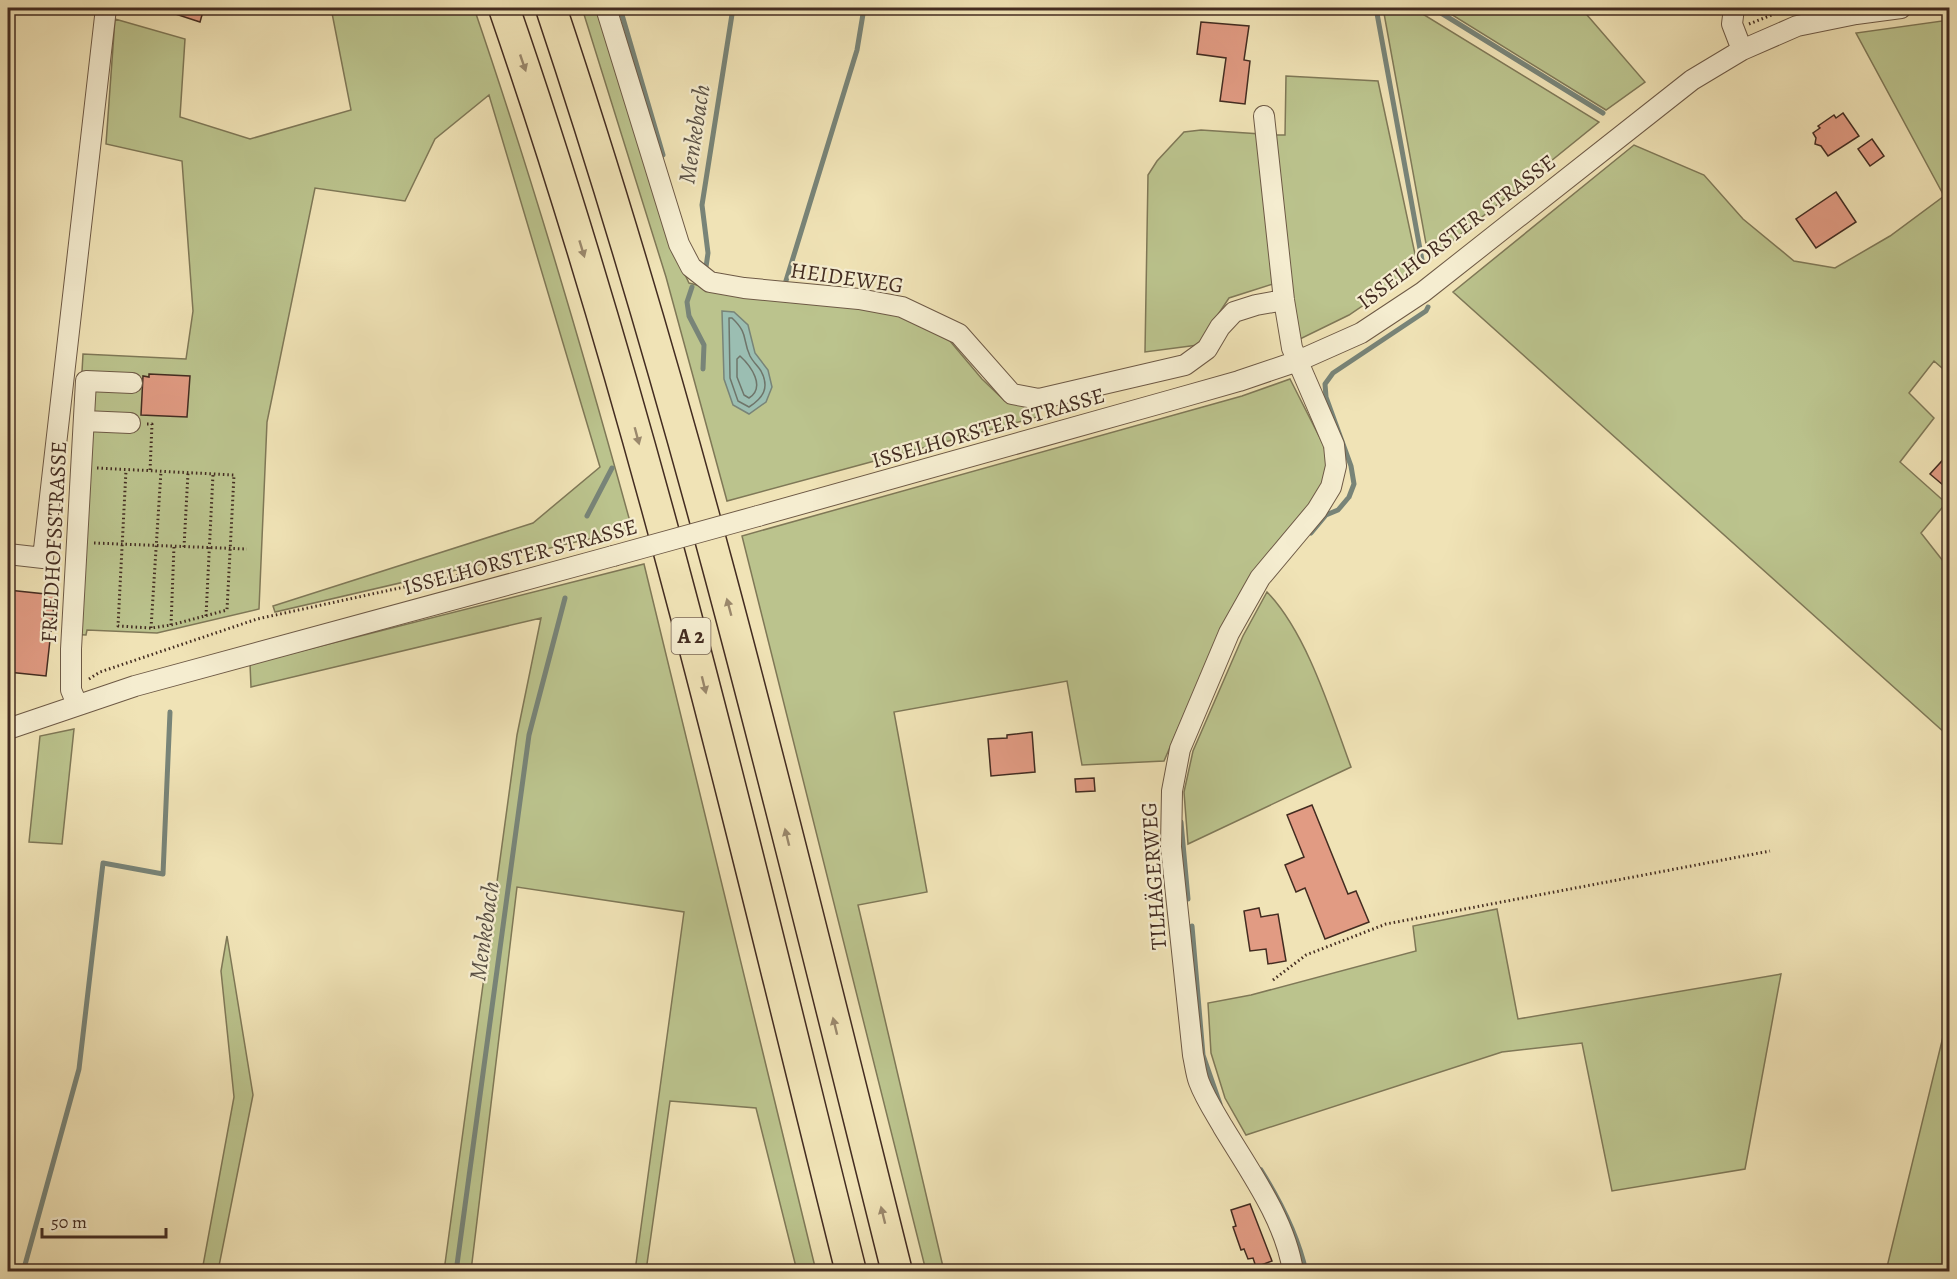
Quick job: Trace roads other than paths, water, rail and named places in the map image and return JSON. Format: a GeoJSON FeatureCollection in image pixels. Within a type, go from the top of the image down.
{"type":"FeatureCollection","features":[{"type":"Feature","properties":{"kind":"highway","name":"A 2"},"geometry":{"type":"LineString","coordinates":[[504,8],[526,71],[616,360],[702,676],[851,1272]]}},
{"type":"Feature","properties":{"kind":"highway","name":"A 2"},"geometry":{"type":"LineString","coordinates":[[551,8],[653,334],[713,550],[744,664],[897,1272]]}},
{"type":"Feature","properties":{"kind":"street"},"geometry":{"type":"LineString","coordinates":[[8,554],[43,558],[106,8]]}},
{"type":"Feature","properties":{"kind":"street","name":"HEIDEWEG"},"geometry":{"type":"LineString","coordinates":[[606,8],[679,244],[691,267],[710,282],[744,288],[859,299],[902,307],[959,334],[1012,394],[1039,399],[1185,365],[1207,349],[1220,327],[1234,312],[1284,300]]}},
{"type":"Feature","properties":{"kind":"street"},"geometry":{"type":"LineString","coordinates":[[1734,8],[1732,24],[1742,50]]}},
{"type":"Feature","properties":{"kind":"street","name":"ISSELHORSTER STRASSE"},"geometry":{"type":"LineString","coordinates":[[8,729],[135,686],[758,516],[1194,394],[1298,361],[1361,333],[1423,292],[1692,80],[1742,50],[1797,26],[1901,8]]}},
{"type":"Feature","properties":{"kind":"street"},"geometry":{"type":"LineString","coordinates":[[1264,116],[1284,300],[1292,348],[1298,361]]}},
{"type":"Feature","properties":{"kind":"street","name":"TILHÄGERWEG"},"geometry":{"type":"LineString","coordinates":[[1293,1272],[1292,1262],[1280,1229],[1264,1195],[1199,1083],[1193,1056],[1171,847],[1172,792],[1180,749],[1229,633],[1260,578],[1317,510],[1331,487],[1336,466],[1334,446],[1298,361]]}},
{"type":"Feature","properties":{"kind":"street","name":"FRIEDHOFSSTRASSE"},"geometry":{"type":"LineString","coordinates":[[77,704],[71,690],[71,649],[86,381],[132,383]]}},
{"type":"Feature","properties":{"kind":"street"},"geometry":{"type":"LineString","coordinates":[[84,421],[130,423]]}},
{"type":"Feature","properties":{"kind":"water"},"geometry":{"type":"Polygon","coordinates":[[[722,311],[734,312],[748,325],[755,353],[768,370],[772,387],[766,402],[749,414],[733,405],[724,379],[722,311]]]}},
{"type":"Feature","properties":{"kind":"waterway"},"geometry":{"type":"LineString","coordinates":[[620,8],[663,155]]}},
{"type":"Feature","properties":{"kind":"waterway","name":"Menkebach"},"geometry":{"type":"LineString","coordinates":[[706,267],[708,253],[702,205],[733,8]]}},
{"type":"Feature","properties":{"kind":"waterway"},"geometry":{"type":"LineString","coordinates":[[785,284],[857,50],[864,8]]}},
{"type":"Feature","properties":{"kind":"waterway"},"geometry":{"type":"LineString","coordinates":[[1376,8],[1422,260]]}},
{"type":"Feature","properties":{"kind":"waterway"},"geometry":{"type":"LineString","coordinates":[[1433,8],[1603,113]]}},
{"type":"Feature","properties":{"kind":"waterway","name":"Menkebach"},"geometry":{"type":"LineString","coordinates":[[692,287],[687,302],[689,316],[704,345],[703,369]]}},
{"type":"Feature","properties":{"kind":"waterway"},"geometry":{"type":"LineString","coordinates":[[1311,533],[1326,515],[1338,510],[1349,497],[1354,484],[1351,466],[1326,397],[1325,384],[1333,373],[1426,311],[1428,307]]}},
{"type":"Feature","properties":{"kind":"waterway","name":"Menkebach"},"geometry":{"type":"LineString","coordinates":[[587,516],[612,468]]}},
{"type":"Feature","properties":{"kind":"waterway","name":"Menkebach"},"geometry":{"type":"LineString","coordinates":[[456,1272],[529,735],[565,598]]}},
{"type":"Feature","properties":{"kind":"waterway"},"geometry":{"type":"LineString","coordinates":[[23,1272],[79,1069],[103,863],[163,874],[170,712]]}},
{"type":"Feature","properties":{"kind":"waterway"},"geometry":{"type":"LineString","coordinates":[[1181,822],[1188,899]]}},
{"type":"Feature","properties":{"kind":"waterway"},"geometry":{"type":"LineString","coordinates":[[1192,926],[1203,1055],[1220,1104]]}},
{"type":"Feature","properties":{"kind":"waterway"},"geometry":{"type":"LineString","coordinates":[[1261,1170],[1288,1219],[1306,1272]]}}]}
